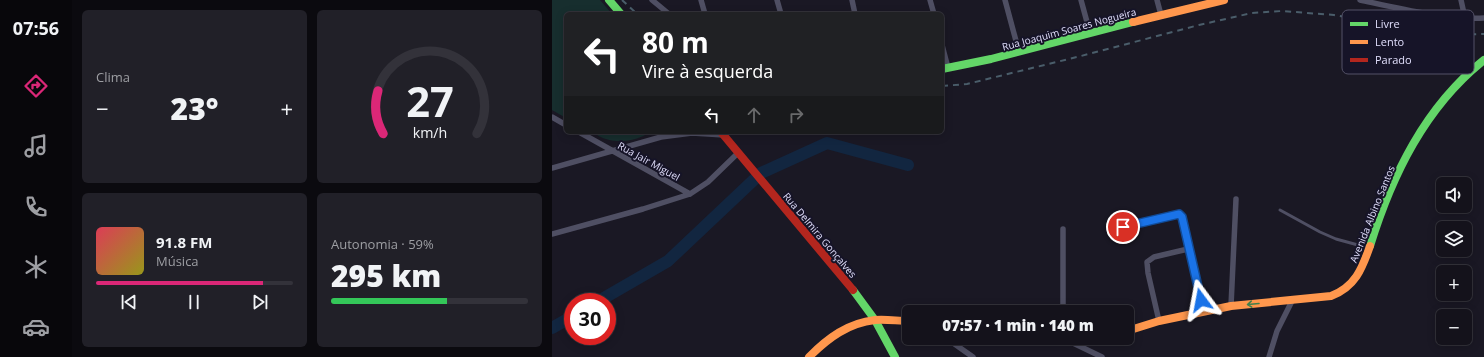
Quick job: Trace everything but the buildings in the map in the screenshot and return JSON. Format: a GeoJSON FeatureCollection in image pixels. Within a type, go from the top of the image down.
{"type":"FeatureCollection","features":[{"type":"Feature","properties":{"kind":"street"},"geometry":{"type":"LineString","coordinates":[[609,0],[619,12]]}},
{"type":"Feature","properties":{"kind":"street"},"geometry":{"type":"LineString","coordinates":[[652,0],[667,12]]}},
{"type":"Feature","properties":{"kind":"street"},"geometry":{"type":"LineString","coordinates":[[701,0],[704,12]]}},
{"type":"Feature","properties":{"kind":"street"},"geometry":{"type":"LineString","coordinates":[[777,0],[780,12]]}},
{"type":"Feature","properties":{"kind":"street"},"geometry":{"type":"LineString","coordinates":[[852,0],[855,12]]}},
{"type":"Feature","properties":{"kind":"street"},"geometry":{"type":"LineString","coordinates":[[930,0],[933,12]]}},
{"type":"Feature","properties":{"kind":"street"},"geometry":{"type":"LineString","coordinates":[[1005,0],[1019,52]]}},
{"type":"Feature","properties":{"kind":"street"},"geometry":{"type":"LineString","coordinates":[[1081,0],[1090,33]]}},
{"type":"Feature","properties":{"kind":"street"},"geometry":{"type":"LineString","coordinates":[[1157,0],[1161,15]]}},
{"type":"Feature","properties":{"kind":"street","name":"Rua Joaquim Soares Nogueira"},"geometry":{"type":"LineString","coordinates":[[945,69],[1019,52],[1224,0]]}},
{"type":"Feature","properties":{"kind":"street"},"geometry":{"type":"LineString","coordinates":[[1360,0],[1382,2],[1424,10]]}},
{"type":"Feature","properties":{"kind":"street"},"geometry":{"type":"LineString","coordinates":[[1461,0],[1464,10]]}},
{"type":"Feature","properties":{"kind":"street","name":"Avenida Albino Santos"},"geometry":{"type":"LineString","coordinates":[[1474,69],[1484,60]]}},
{"type":"Feature","properties":{"kind":"street","name":"Avenida Albino Santos"},"geometry":{"type":"LineString","coordinates":[[1292,300],[1320,298],[1334,295],[1346,288],[1352,282],[1362,266],[1396,177],[1423,127],[1453,88],[1468,74]]}},
{"type":"Feature","properties":{"kind":"street"},"geometry":{"type":"LineString","coordinates":[[552,117],[564,124]]}},
{"type":"Feature","properties":{"kind":"street","name":"Rua Jair Miguel"},"geometry":{"type":"LineString","coordinates":[[582,134],[690,194]]}},
{"type":"Feature","properties":{"kind":"street"},"geometry":{"type":"LineString","coordinates":[[552,168],[612,151],[663,134]]}},
{"type":"Feature","properties":{"kind":"street","name":"Rua Delmira Gonçalves"},"geometry":{"type":"LineString","coordinates":[[722,134],[856,294],[875,320],[895,357]]}},
{"type":"Feature","properties":{"kind":"street"},"geometry":{"type":"LineString","coordinates":[[552,234],[643,209],[690,194],[708,182],[738,153]]}},
{"type":"Feature","properties":{"kind":"street"},"geometry":{"type":"LineString","coordinates":[[1231,306],[1236,200]]}},
{"type":"Feature","properties":{"kind":"street"},"geometry":{"type":"LineString","coordinates":[[1123,227],[1179,214],[1182,217],[1188,250],[1204,311]]}},
{"type":"Feature","properties":{"kind":"street"},"geometry":{"type":"LineString","coordinates":[[1063,229],[1063,305]]}},
{"type":"Feature","properties":{"kind":"street"},"geometry":{"type":"LineString","coordinates":[[1159,321],[1148,273],[1147,262],[1154,257],[1188,250]]}},
{"type":"Feature","properties":{"kind":"street"},"geometry":{"type":"LineString","coordinates":[[1134,329],[1159,321],[1231,306],[1292,300]]}},
{"type":"Feature","properties":{"kind":"street"},"geometry":{"type":"LineString","coordinates":[[1270,357],[1277,331],[1292,300]]}},
{"type":"Feature","properties":{"kind":"street"},"geometry":{"type":"LineString","coordinates":[[809,357],[827,339],[841,329],[875,320],[902,321]]}},
{"type":"Feature","properties":{"kind":"street"},"geometry":{"type":"LineString","coordinates":[[956,345],[973,357]]}},
{"type":"Feature","properties":{"kind":"street"},"geometry":{"type":"LineString","coordinates":[[1077,345],[1102,357]]}},
{"type":"Feature","properties":{"kind":"lane"},"geometry":{"type":"LineString","coordinates":[[1280,210],[1336,239],[1369,248]]}},
{"type":"Feature","properties":{"kind":"green space"},"geometry":{"type":"Polygon","coordinates":[[[552,0],[600,0],[610,12],[564,12],[564,117],[552,110],[552,0]]]}},
{"type":"Feature","properties":{"kind":"green space"},"geometry":{"type":"Polygon","coordinates":[[[595,134],[647,134],[635,139],[623,141],[600,137],[595,134]]]}},
{"type":"Feature","properties":{"kind":"waterway"},"geometry":{"type":"LineString","coordinates":[[613,293],[668,261],[761,173],[827,143],[908,165]]}},
{"type":"Feature","properties":{"kind":"waterway"},"geometry":{"type":"LineString","coordinates":[[552,328],[564,321]]}},
{"type":"Feature","properties":{"kind":"railway"},"geometry":{"type":"LineString","coordinates":[[622,0],[635,12]]}},
{"type":"Feature","properties":{"kind":"railway"},"geometry":{"type":"LineString","coordinates":[[944,86],[967,84],[1252,13],[1282,11],[1342,16]]}},
{"type":"Feature","properties":{"kind":"railway"},"geometry":{"type":"LineString","coordinates":[[1474,34],[1484,34]]}},
{"type":"Feature","properties":{"kind":"traffic: fast"},"geometry":{"type":"LineString","coordinates":[[609,0],[619,12]]}},
{"type":"Feature","properties":{"kind":"traffic: fast"},"geometry":{"type":"LineString","coordinates":[[944,69],[991,59],[1133,22]]}},
{"type":"Feature","properties":{"kind":"traffic: fast"},"geometry":{"type":"LineString","coordinates":[[1474,69],[1484,60]]}},
{"type":"Feature","properties":{"kind":"traffic: fast"},"geometry":{"type":"LineString","coordinates":[[1370,246],[1389,194],[1400,168],[1413,144],[1444,99],[1469,74]]}},
{"type":"Feature","properties":{"kind":"traffic: fast"},"geometry":{"type":"LineString","coordinates":[[853,290],[875,320],[895,357]]}},
{"type":"Feature","properties":{"kind":"traffic: slow"},"geometry":{"type":"LineString","coordinates":[[1133,22],[1224,0]]}},
{"type":"Feature","properties":{"kind":"traffic: slow"},"geometry":{"type":"LineString","coordinates":[[1134,329],[1159,321],[1231,306],[1331,296],[1346,288],[1352,282],[1360,270],[1370,246]]}},
{"type":"Feature","properties":{"kind":"traffic: slow"},"geometry":{"type":"LineString","coordinates":[[809,357],[839,332],[856,324],[875,320],[902,321]]}},
{"type":"Feature","properties":{"kind":"traffic: jam"},"geometry":{"type":"LineString","coordinates":[[723,134],[853,290]]}},
{"type":"Feature","properties":{"kind":"route"},"geometry":{"type":"LineString","coordinates":[[1123,227],[1179,214],[1182,217],[1188,250],[1201,300]]}}]}
